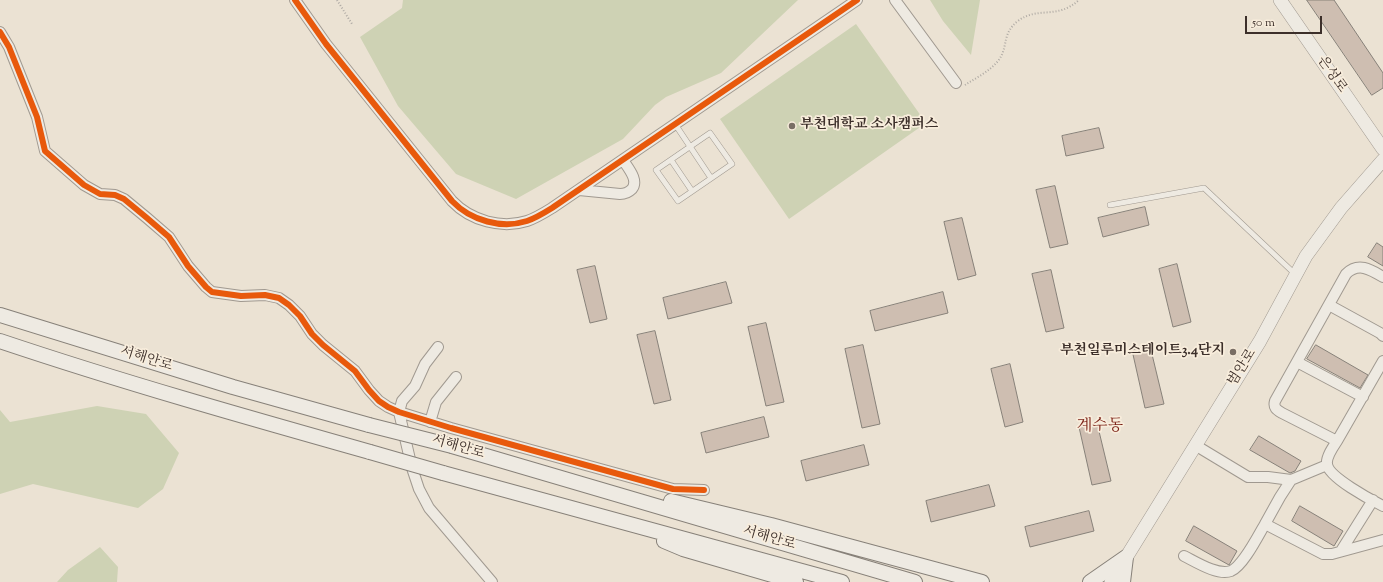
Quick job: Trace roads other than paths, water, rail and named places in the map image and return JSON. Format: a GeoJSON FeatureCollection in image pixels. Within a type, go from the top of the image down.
{"type":"FeatureCollection","features":[{"type":"Feature","properties":{"kind":"main road","name":"서해안로"},"geometry":{"type":"LineString","coordinates":[[0,315],[234,387],[369,425],[452,446],[915,582]]}},
{"type":"Feature","properties":{"kind":"main road","name":"서해안로"},"geometry":{"type":"LineString","coordinates":[[0,341],[72,365],[222,411],[842,582]]}},
{"type":"Feature","properties":{"kind":"main road"},"geometry":{"type":"LineString","coordinates":[[590,487],[664,500],[771,525],[982,582]]}},
{"type":"Feature","properties":{"kind":"main road"},"geometry":{"type":"LineString","coordinates":[[583,511],[683,549],[796,582]]}},
{"type":"Feature","properties":{"kind":"main road"},"geometry":{"type":"LineString","coordinates":[[1090,582],[1126,557]]}},
{"type":"Feature","properties":{"kind":"main road"},"geometry":{"type":"LineString","coordinates":[[1123,582],[1123,571],[1126,557]]}},
{"type":"Feature","properties":{"kind":"street"},"geometry":{"type":"LineString","coordinates":[[295,0],[326,44],[458,208],[474,217],[491,223],[508,224],[516,224],[539,216],[856,0]]}},
{"type":"Feature","properties":{"kind":"street"},"geometry":{"type":"LineString","coordinates":[[895,0],[956,83]]}},
{"type":"Feature","properties":{"kind":"street","name":"은성로"},"geometry":{"type":"LineString","coordinates":[[1280,0],[1383,149]]}},
{"type":"Feature","properties":{"kind":"street"},"geometry":{"type":"LineString","coordinates":[[0,32],[9,46],[37,117],[45,150],[84,185],[100,194],[115,195],[124,199],[147,218],[169,237],[188,266],[212,292],[241,296],[265,295],[279,298],[289,305],[300,316],[312,334],[355,371],[379,401],[388,407],[430,422],[673,489],[704,490]]}},
{"type":"Feature","properties":{"kind":"street"},"geometry":{"type":"LineString","coordinates":[[579,190],[620,194],[629,192],[633,188],[634,179],[623,160]]}},
{"type":"Feature","properties":{"kind":"street","name":"범안로"},"geometry":{"type":"LineString","coordinates":[[1110,582],[1260,341],[1306,256],[1332,219],[1356,189],[1383,160]]}},
{"type":"Feature","properties":{"kind":"street"},"geometry":{"type":"LineString","coordinates":[[1337,441],[1276,409],[1274,405],[1275,401],[1346,274],[1350,270],[1361,267],[1383,277]]}},
{"type":"Feature","properties":{"kind":"street"},"geometry":{"type":"LineString","coordinates":[[1329,305],[1383,336]]}},
{"type":"Feature","properties":{"kind":"street"},"geometry":{"type":"LineString","coordinates":[[438,347],[425,364],[415,386],[402,401],[399,412],[414,475],[419,489],[429,508],[492,582]]}},
{"type":"Feature","properties":{"kind":"street"},"geometry":{"type":"LineString","coordinates":[[1383,361],[1327,459],[1327,465],[1332,473],[1342,481],[1383,506]]}},
{"type":"Feature","properties":{"kind":"street"},"geometry":{"type":"LineString","coordinates":[[1297,362],[1363,397]]}},
{"type":"Feature","properties":{"kind":"street"},"geometry":{"type":"LineString","coordinates":[[430,422],[436,402],[456,378]]}},
{"type":"Feature","properties":{"kind":"street"},"geometry":{"type":"LineString","coordinates":[[1195,445],[1248,477],[1268,477],[1291,480],[1327,465]]}},
{"type":"Feature","properties":{"kind":"street"},"geometry":{"type":"LineString","coordinates":[[1184,556],[1209,569],[1222,572],[1231,571],[1238,566],[1244,558],[1291,480]]}},
{"type":"Feature","properties":{"kind":"street"},"geometry":{"type":"LineString","coordinates":[[1341,552],[1373,500]]}},
{"type":"Feature","properties":{"kind":"street"},"geometry":{"type":"LineString","coordinates":[[1265,524],[1323,554],[1341,552],[1383,540]]}},
{"type":"Feature","properties":{"kind":"lane"},"geometry":{"type":"LineString","coordinates":[[675,124],[711,178]]}},
{"type":"Feature","properties":{"kind":"lane"},"geometry":{"type":"LineString","coordinates":[[710,133],[732,164],[678,201],[656,170],[690,146],[710,133]]}},
{"type":"Feature","properties":{"kind":"lane"},"geometry":{"type":"LineString","coordinates":[[671,160],[692,191]]}},
{"type":"Feature","properties":{"kind":"lane"},"geometry":{"type":"LineString","coordinates":[[1110,205],[1204,188],[1296,274]]}},
{"type":"Feature","properties":{"kind":"place","name":"부천대학교 소사캠퍼스"},"geometry":{"type":"Point","coordinates":[792,126]}},
{"type":"Feature","properties":{"kind":"place","name":"부천일루미스테이트3.4단지"},"geometry":{"type":"Point","coordinates":[1233,352]}},
{"type":"Feature","properties":{"kind":"district","name":"계수동"},"geometry":{"type":"Point","coordinates":[1100,427]}}]}
